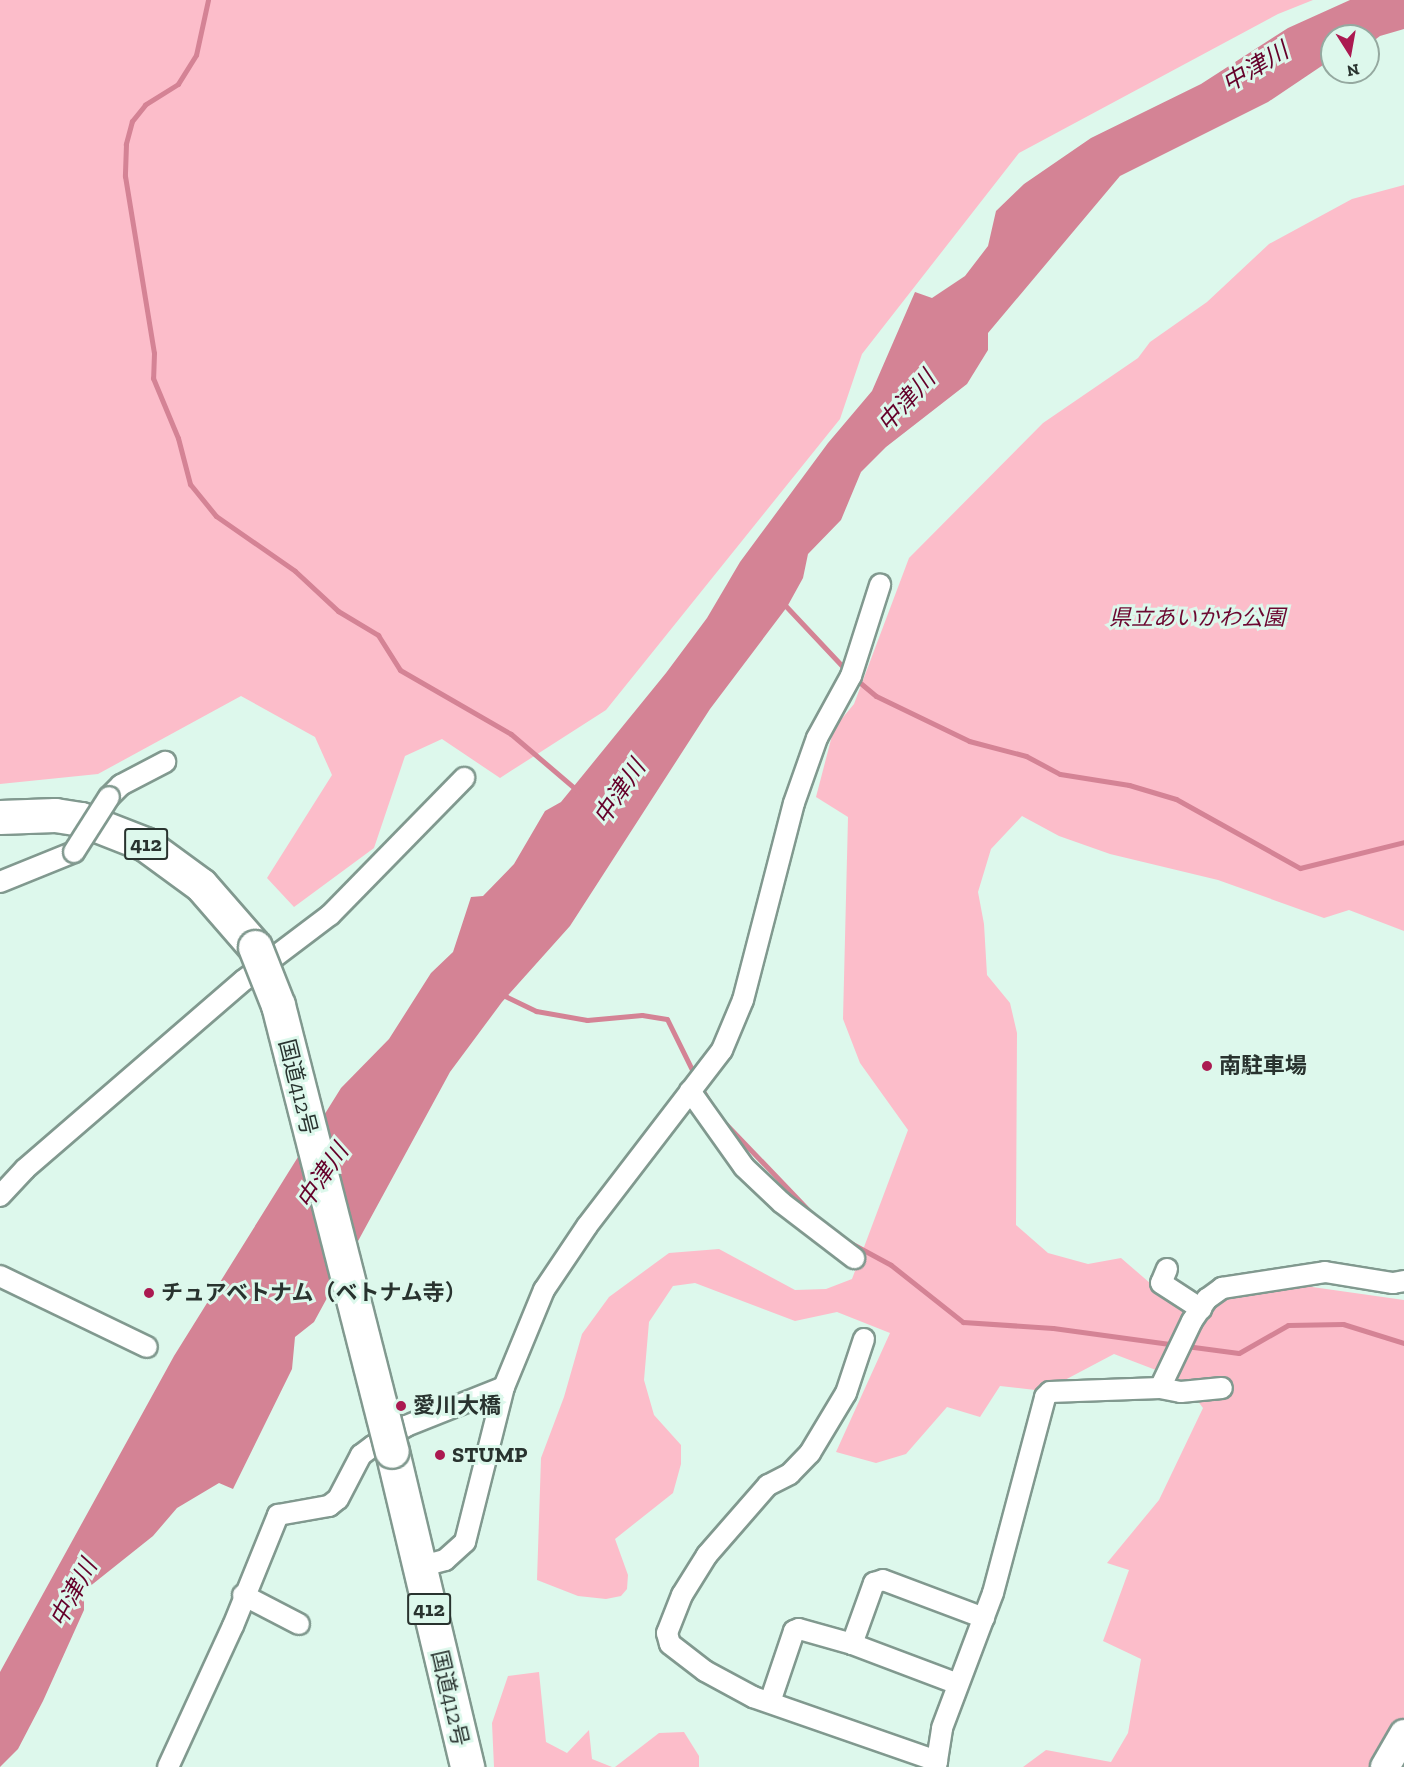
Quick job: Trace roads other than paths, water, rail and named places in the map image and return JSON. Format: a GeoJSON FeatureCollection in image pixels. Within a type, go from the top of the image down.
{"type":"FeatureCollection","features":[{"type":"Feature","properties":{"kind":"highway","name":"国道412号"},"geometry":{"type":"LineString","coordinates":[[0,817],[55,815],[81,819],[145,844],[201,885],[255,947],[278,1005],[392,1451],[467,1767]]}},
{"type":"Feature","properties":{"kind":"street"},"geometry":{"type":"LineString","coordinates":[[419,1567],[445,1560],[465,1542],[504,1387],[544,1290],[587,1226],[722,1050],[742,1000],[798,792],[817,738],[851,676],[880,585]]}},
{"type":"Feature","properties":{"kind":"street"},"geometry":{"type":"LineString","coordinates":[[0,882],[74,852],[109,797],[121,785],[165,762]]}},
{"type":"Feature","properties":{"kind":"street"},"geometry":{"type":"LineString","coordinates":[[0,1196],[25,1169],[201,1017],[330,915],[464,778]]}},
{"type":"Feature","properties":{"kind":"street"},"geometry":{"type":"LineString","coordinates":[[690,1091],[744,1167],[782,1203],[854,1258]]}},
{"type":"Feature","properties":{"kind":"street"},"geometry":{"type":"LineString","coordinates":[[1167,1269],[1161,1282],[1201,1309]]}},
{"type":"Feature","properties":{"kind":"street"},"geometry":{"type":"LineString","coordinates":[[1160,1388],[1207,1299],[1234,1284],[1339,1272],[1393,1283],[1404,1281]]}},
{"type":"Feature","properties":{"kind":"street"},"geometry":{"type":"LineString","coordinates":[[0,1276],[147,1347]]}},
{"type":"Feature","properties":{"kind":"street"},"geometry":{"type":"LineString","coordinates":[[864,1339],[846,1393],[810,1454],[790,1474],[768,1485],[707,1555],[682,1595],[668,1634],[670,1644],[705,1671],[753,1697],[937,1764],[942,1728],[984,1618],[1045,1397],[1050,1392],[1160,1388],[1181,1392],[1222,1388]]}},
{"type":"Feature","properties":{"kind":"street"},"geometry":{"type":"LineString","coordinates":[[168,1767],[233,1626],[243,1595],[278,1515],[329,1506],[338,1499],[361,1455],[373,1446],[406,1426],[504,1387]]}},
{"type":"Feature","properties":{"kind":"street"},"geometry":{"type":"LineString","coordinates":[[852,1644],[874,1582],[883,1580],[984,1618]]}},
{"type":"Feature","properties":{"kind":"street"},"geometry":{"type":"LineString","coordinates":[[243,1595],[299,1624]]}},
{"type":"Feature","properties":{"kind":"street"},"geometry":{"type":"LineString","coordinates":[[771,1702],[794,1631],[799,1629],[852,1644],[958,1684]]}},
{"type":"Feature","properties":{"kind":"street"},"geometry":{"type":"LineString","coordinates":[[1385,1767],[1404,1734]]}},
{"type":"Feature","properties":{"kind":"water","name":"中津川"},"geometry":{"type":"Polygon","coordinates":[[[1350,0],[1404,0],[1404,29],[1380,36],[1380,24],[1320,24],[1320,67],[1268,102],[1120,176],[988,333],[988,350],[967,384],[886,447],[861,472],[841,520],[808,554],[803,578],[787,607],[710,709],[570,926],[502,1002],[450,1072],[314,1322],[295,1337],[292,1369],[233,1489],[219,1483],[177,1508],[153,1536],[84,1591],[84,1610],[43,1701],[18,1749],[0,1767],[0,1672],[174,1356],[341,1088],[389,1039],[431,973],[453,952],[471,897],[483,896],[514,864],[545,811],[561,802],[666,673],[707,618],[740,562],[828,443],[872,391],[915,292],[932,298],[965,276],[988,246],[996,211],[1024,184],[1091,138],[1201,84],[1288,28],[1350,0]]]}},
{"type":"Feature","properties":{"kind":"waterway"},"geometry":{"type":"LineString","coordinates":[[208,0],[196,55],[178,84],[145,105],[132,121],[126,144],[125,176],[154,353],[153,378],[178,438],[190,484],[216,516],[295,571],[338,611],[378,635],[400,670],[511,734],[578,791]]}},
{"type":"Feature","properties":{"kind":"waterway"},"geometry":{"type":"LineString","coordinates":[[782,602],[844,668]]}},
{"type":"Feature","properties":{"kind":"waterway"},"geometry":{"type":"LineString","coordinates":[[858,681],[876,696],[969,741],[1026,756],[1060,774],[1129,785],[1176,799],[1300,868],[1404,842]]}},
{"type":"Feature","properties":{"kind":"waterway"},"geometry":{"type":"LineString","coordinates":[[501,994],[536,1011],[587,1020],[642,1015],[667,1019],[696,1078]]}},
{"type":"Feature","properties":{"kind":"waterway"},"geometry":{"type":"LineString","coordinates":[[700,1086],[712,1106]]}},
{"type":"Feature","properties":{"kind":"waterway"},"geometry":{"type":"LineString","coordinates":[[721,1119],[816,1218]]}},
{"type":"Feature","properties":{"kind":"waterway"},"geometry":{"type":"LineString","coordinates":[[845,1240],[891,1265],[963,1322],[1053,1328],[1177,1345]]}},
{"type":"Feature","properties":{"kind":"waterway"},"geometry":{"type":"LineString","coordinates":[[1186,1346],[1239,1353],[1288,1325],[1343,1324],[1404,1343]]}},
{"type":"Feature","properties":{"kind":"place","name":"南駐車場"},"geometry":{"type":"Point","coordinates":[1207,1066]}},
{"type":"Feature","properties":{"kind":"place","name":"チュアベトナム（ベトナム寺）"},"geometry":{"type":"Point","coordinates":[149,1293]}},
{"type":"Feature","properties":{"kind":"place","name":"愛川大橋"},"geometry":{"type":"Point","coordinates":[401,1406]}},
{"type":"Feature","properties":{"kind":"place","name":"STUMP"},"geometry":{"type":"Point","coordinates":[440,1455]}},
{"type":"Feature","properties":{"kind":"park label","name":"県立あいかわ公園"},"geometry":{"type":"Point","coordinates":[1197,618]}}]}
